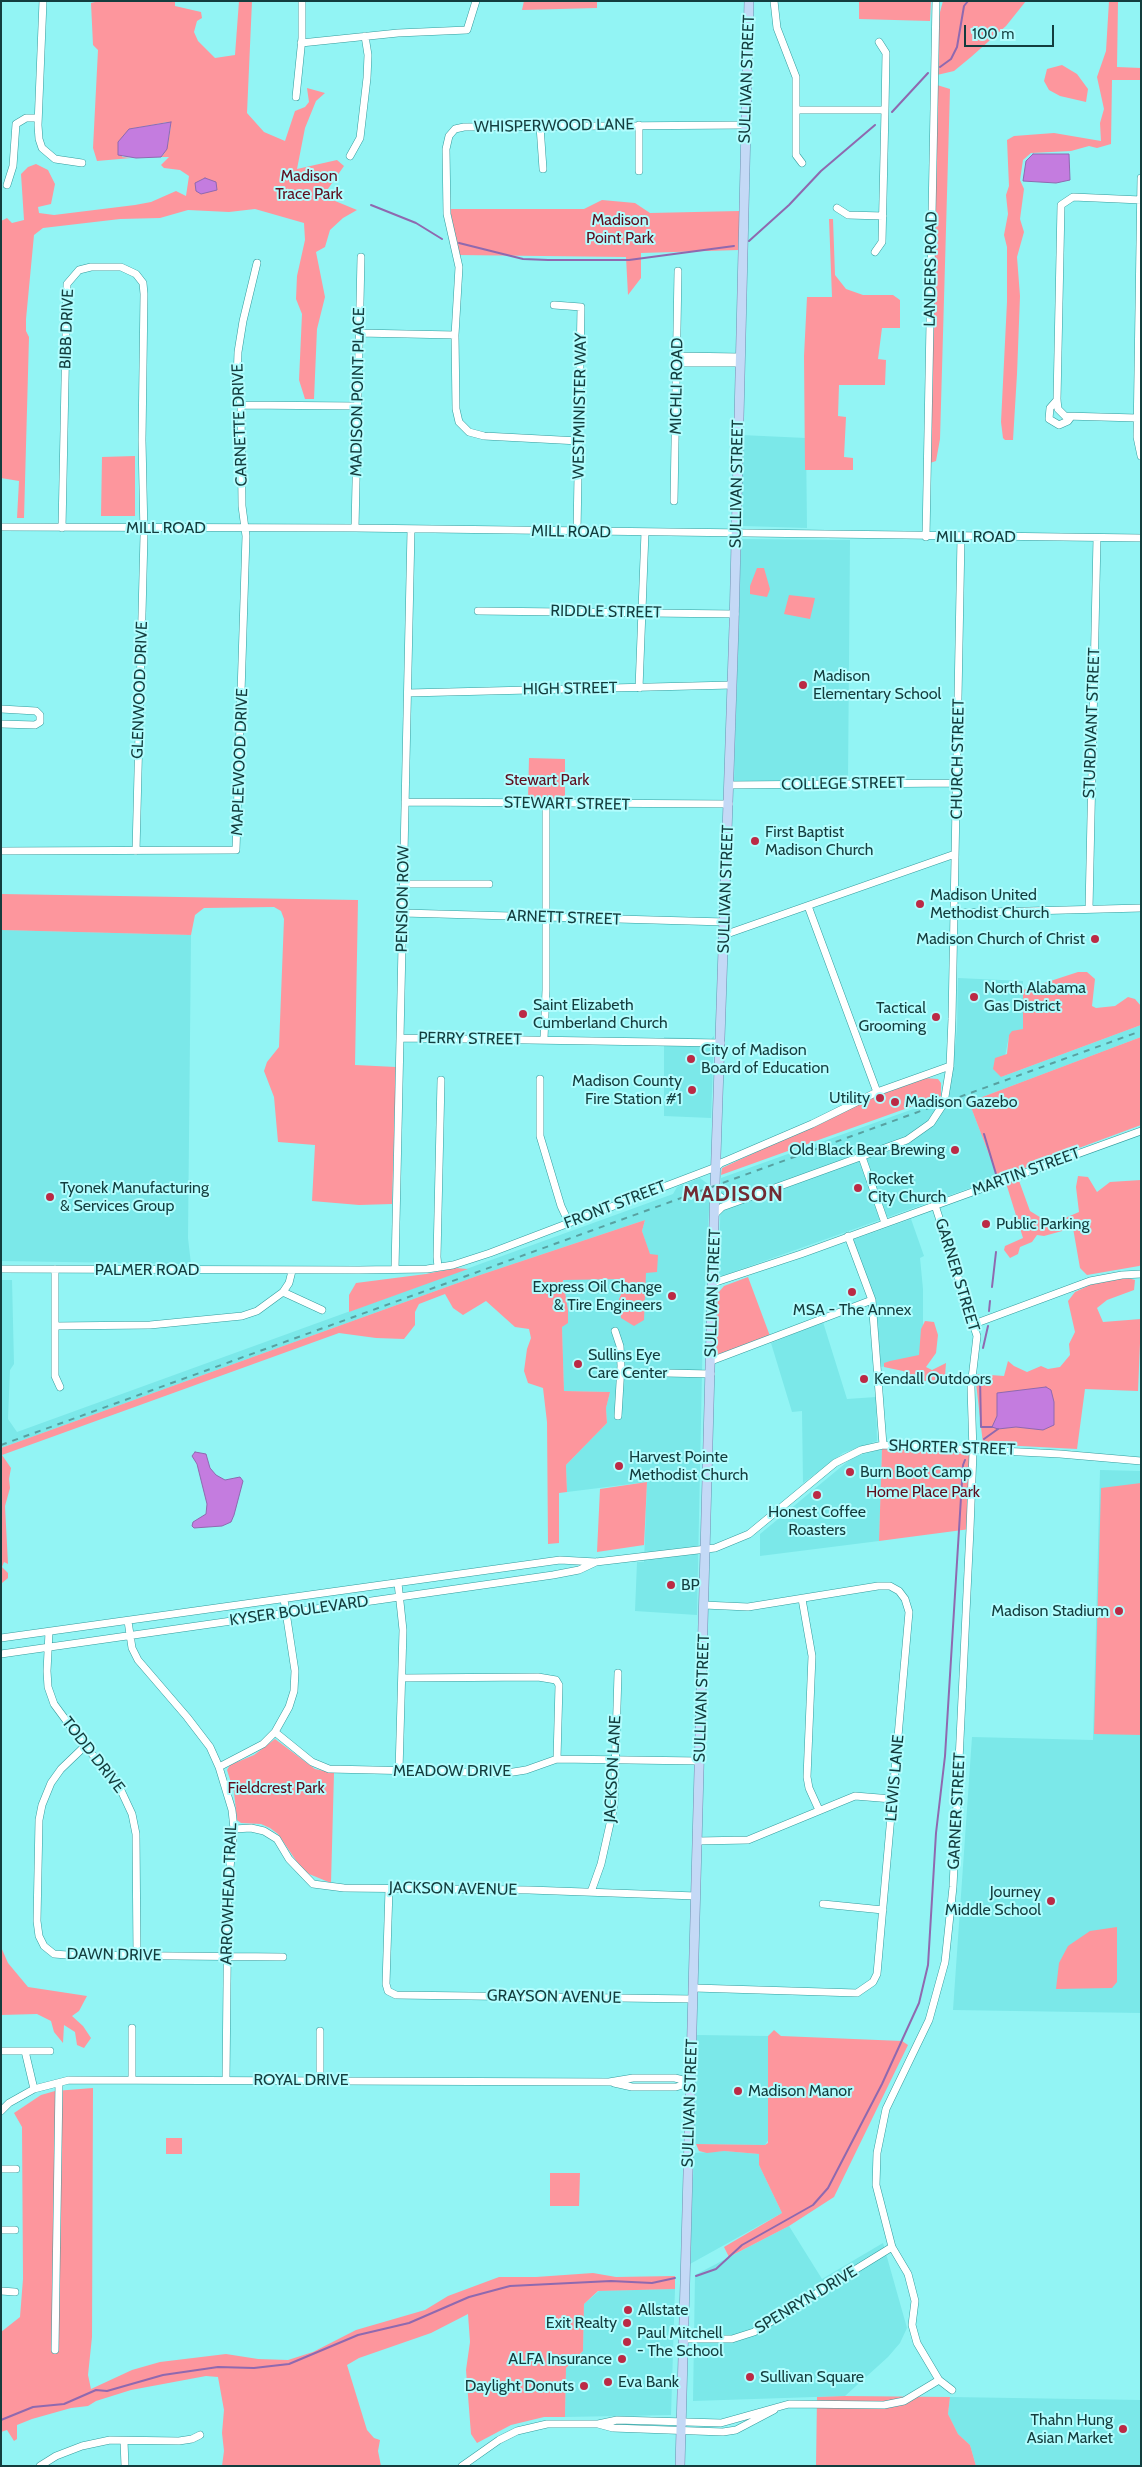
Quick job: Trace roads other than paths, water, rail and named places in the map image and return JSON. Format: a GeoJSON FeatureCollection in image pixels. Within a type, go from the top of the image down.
{"type":"FeatureCollection","features":[{"type":"Feature","properties":{"kind":"main road","name":"SULLIVAN STREET"},"geometry":{"type":"LineString","coordinates":[[680,2466],[716,1167],[730,785],[749,1]]}},
{"type":"Feature","properties":{"kind":"street"},"geometry":{"type":"LineString","coordinates":[[43,1],[38,118],[42,148],[48,155],[64,162],[82,164]]}},
{"type":"Feature","properties":{"kind":"street"},"geometry":{"type":"LineString","coordinates":[[296,98],[301,43],[302,1]]}},
{"type":"Feature","properties":{"kind":"street"},"geometry":{"type":"LineString","coordinates":[[301,43],[366,36],[467,30],[476,1]]}},
{"type":"Feature","properties":{"kind":"street"},"geometry":{"type":"LineString","coordinates":[[774,1],[777,28],[796,77],[796,155],[802,164]]}},
{"type":"Feature","properties":{"kind":"street","name":"LANDERS ROAD"},"geometry":{"type":"LineString","coordinates":[[926,537],[936,1]]}},
{"type":"Feature","properties":{"kind":"street"},"geometry":{"type":"LineString","coordinates":[[350,156],[360,138],[368,70],[366,36]]}},
{"type":"Feature","properties":{"kind":"street"},"geometry":{"type":"LineString","coordinates":[[875,252],[882,242],[883,216],[886,53],[879,42]]}},
{"type":"Feature","properties":{"kind":"street"},"geometry":{"type":"LineString","coordinates":[[796,110],[885,110]]}},
{"type":"Feature","properties":{"kind":"street"},"geometry":{"type":"LineString","coordinates":[[7,185],[13,166],[16,124],[26,118],[38,118]]}},
{"type":"Feature","properties":{"kind":"street"},"geometry":{"type":"LineString","coordinates":[[639,125],[639,170]]}},
{"type":"Feature","properties":{"kind":"street","name":"WHISPERWOOD LANE"},"geometry":{"type":"LineString","coordinates":[[579,440],[484,436],[469,432],[459,422],[456,409],[455,335],[458,267],[447,214],[446,149],[449,136],[455,129],[464,127],[746,125]]}},
{"type":"Feature","properties":{"kind":"street"},"geometry":{"type":"LineString","coordinates":[[540,126],[543,169]]}},
{"type":"Feature","properties":{"kind":"street"},"geometry":{"type":"LineString","coordinates":[[1141,178],[1137,418],[1137,437],[1141,456]]}},
{"type":"Feature","properties":{"kind":"street"},"geometry":{"type":"LineString","coordinates":[[1137,418],[1071,417],[1061,413],[1057,400],[1061,205],[1073,197],[1140,200]]}},
{"type":"Feature","properties":{"kind":"street"},"geometry":{"type":"LineString","coordinates":[[837,208],[848,215],[883,216]]}},
{"type":"Feature","properties":{"kind":"street","name":"MADISON POINT PLACE"},"geometry":{"type":"LineString","coordinates":[[355,528],[361,257]]}},
{"type":"Feature","properties":{"kind":"street","name":"CARNETTE DRIVE"},"geometry":{"type":"LineString","coordinates":[[245,529],[242,506],[241,405],[237,381],[238,352],[258,262]]}},
{"type":"Feature","properties":{"kind":"street","name":"BIBB DRIVE"},"geometry":{"type":"LineString","coordinates":[[62,528],[67,284],[79,270],[121,267],[129,270],[143,283],[144,294],[142,440],[144,528]]}},
{"type":"Feature","properties":{"kind":"street","name":"MICHLI ROAD"},"geometry":{"type":"LineString","coordinates":[[674,501],[678,271]]}},
{"type":"Feature","properties":{"kind":"street","name":"WESTMINISTER WAY"},"geometry":{"type":"LineString","coordinates":[[554,305],[582,307],[577,532]]}},
{"type":"Feature","properties":{"kind":"street"},"geometry":{"type":"LineString","coordinates":[[359,333],[455,335]]}},
{"type":"Feature","properties":{"kind":"street"},"geometry":{"type":"LineString","coordinates":[[677,359],[740,360]]}},
{"type":"Feature","properties":{"kind":"street"},"geometry":{"type":"LineString","coordinates":[[1057,400],[1050,408],[1049,418],[1059,425],[1068,421],[1071,417]]}},
{"type":"Feature","properties":{"kind":"street"},"geometry":{"type":"LineString","coordinates":[[241,405],[357,406]]}},
{"type":"Feature","properties":{"kind":"street","name":"MILL ROAD"},"geometry":{"type":"LineString","coordinates":[[1,527],[355,528],[926,537],[1141,538]]}},
{"type":"Feature","properties":{"kind":"street","name":"GLENWOOD DRIVE"},"geometry":{"type":"LineString","coordinates":[[136,851],[144,528]]}},
{"type":"Feature","properties":{"kind":"street","name":"MAPLEWOOD DRIVE"},"geometry":{"type":"LineString","coordinates":[[1,851],[236,850],[245,529]]}},
{"type":"Feature","properties":{"kind":"street","name":"PENSION ROW"},"geometry":{"type":"LineString","coordinates":[[395,1269],[411,530]]}},
{"type":"Feature","properties":{"kind":"street"},"geometry":{"type":"LineString","coordinates":[[639,688],[645,532]]}},
{"type":"Feature","properties":{"kind":"street","name":"CHURCH STREET"},"geometry":{"type":"LineString","coordinates":[[715,1214],[722,1207],[908,1140],[931,1123],[944,1102],[950,1066],[961,537]]}},
{"type":"Feature","properties":{"kind":"street","name":"STURDIVANT STREET"},"geometry":{"type":"LineString","coordinates":[[1089,909],[1097,538]]}},
{"type":"Feature","properties":{"kind":"street","name":"RIDDLE STREET"},"geometry":{"type":"LineString","coordinates":[[478,611],[734,614]]}},
{"type":"Feature","properties":{"kind":"street","name":"HIGH STREET"},"geometry":{"type":"LineString","coordinates":[[408,693],[732,685]]}},
{"type":"Feature","properties":{"kind":"street"},"geometry":{"type":"LineString","coordinates":[[1,709],[36,711],[40,715],[40,722],[35,725],[1,724]]}},
{"type":"Feature","properties":{"kind":"street","name":"COLLEGE STREET"},"geometry":{"type":"LineString","coordinates":[[730,785],[957,783]]}},
{"type":"Feature","properties":{"kind":"street","name":"STEWART STREET"},"geometry":{"type":"LineString","coordinates":[[406,802],[729,804]]}},
{"type":"Feature","properties":{"kind":"street"},"geometry":{"type":"LineString","coordinates":[[544,1040],[546,990],[546,804]]}},
{"type":"Feature","properties":{"kind":"street"},"geometry":{"type":"LineString","coordinates":[[724,935],[955,854]]}},
{"type":"Feature","properties":{"kind":"street"},"geometry":{"type":"LineString","coordinates":[[404,884],[489,884]]}},
{"type":"Feature","properties":{"kind":"street"},"geometry":{"type":"LineString","coordinates":[[808,906],[877,1092]]}},
{"type":"Feature","properties":{"kind":"street"},"geometry":{"type":"LineString","coordinates":[[954,913],[1141,908]]}},
{"type":"Feature","properties":{"kind":"street","name":"ARNETT STREET"},"geometry":{"type":"LineString","coordinates":[[403,913],[725,922]]}},
{"type":"Feature","properties":{"kind":"street","name":"PERRY STREET"},"geometry":{"type":"LineString","coordinates":[[400,1038],[721,1043]]}},
{"type":"Feature","properties":{"kind":"street","name":"FRONT STREET"},"geometry":{"type":"LineString","coordinates":[[292,1271],[438,1267],[490,1253],[716,1167],[721,1163],[812,1124],[877,1092],[950,1066]]}},
{"type":"Feature","properties":{"kind":"street"},"geometry":{"type":"LineString","coordinates":[[540,1079],[540,1136],[561,1206],[569,1222]]}},
{"type":"Feature","properties":{"kind":"street"},"geometry":{"type":"LineString","coordinates":[[438,1267],[441,1080]]}},
{"type":"Feature","properties":{"kind":"street","name":"MARTIN STREET"},"geometry":{"type":"LineString","coordinates":[[713,1283],[1141,1131]]}},
{"type":"Feature","properties":{"kind":"street"},"geometry":{"type":"LineString","coordinates":[[862,1157],[886,1223]]}},
{"type":"Feature","properties":{"kind":"street"},"geometry":{"type":"LineString","coordinates":[[716,1193],[724,1200],[736,1202]]}},
{"type":"Feature","properties":{"kind":"street","name":"GARNER STREET"},"geometry":{"type":"LineString","coordinates":[[935,1205],[977,1336],[971,1387],[973,1449],[962,1734],[953,1887],[945,1962],[929,2020],[886,2109],[877,2153],[876,2185],[892,2247],[908,2274],[915,2301],[912,2325],[918,2343],[939,2380],[952,2390]]}},
{"type":"Feature","properties":{"kind":"street"},"geometry":{"type":"LineString","coordinates":[[848,1236],[872,1300],[883,1445]]}},
{"type":"Feature","properties":{"kind":"street","name":"PALMER ROAD"},"geometry":{"type":"LineString","coordinates":[[1,1269],[292,1271]]}},
{"type":"Feature","properties":{"kind":"street"},"geometry":{"type":"LineString","coordinates":[[55,1269],[55,1376],[60,1387]]}},
{"type":"Feature","properties":{"kind":"street"},"geometry":{"type":"LineString","coordinates":[[55,1326],[150,1325],[242,1316],[257,1311],[283,1292],[289,1283],[292,1271]]}},
{"type":"Feature","properties":{"kind":"street"},"geometry":{"type":"LineString","coordinates":[[974,1324],[1090,1282],[1122,1275],[1141,1274]]}},
{"type":"Feature","properties":{"kind":"street"},"geometry":{"type":"LineString","coordinates":[[283,1292],[322,1310]]}},
{"type":"Feature","properties":{"kind":"street"},"geometry":{"type":"LineString","coordinates":[[711,1361],[872,1300]]}},
{"type":"Feature","properties":{"kind":"street"},"geometry":{"type":"LineString","coordinates":[[615,1331],[620,1346],[621,1372],[618,1416]]}},
{"type":"Feature","properties":{"kind":"street"},"geometry":{"type":"LineString","coordinates":[[621,1372],[710,1374]]}},
{"type":"Feature","properties":{"kind":"street","name":"SHORTER STREET"},"geometry":{"type":"LineString","coordinates":[[706,1549],[731,1543],[749,1534],[835,1463],[861,1450],[883,1445],[973,1449],[1141,1461]]}},
{"type":"Feature","properties":{"kind":"street","name":"KYSER BOULEVARD"},"geometry":{"type":"LineString","coordinates":[[1,1638],[541,1563],[580,1560],[596,1562],[706,1549]]}},
{"type":"Feature","properties":{"kind":"street","name":"KYSER BOULEVARD"},"geometry":{"type":"LineString","coordinates":[[1,1654],[543,1576],[579,1570],[596,1562]]}},
{"type":"Feature","properties":{"kind":"street"},"geometry":{"type":"LineString","coordinates":[[541,1563],[543,1576]]}},
{"type":"Feature","properties":{"kind":"street"},"geometry":{"type":"LineString","coordinates":[[398,1583],[403,1630],[400,1771]]}},
{"type":"Feature","properties":{"kind":"street","name":"LEWIS LANE"},"geometry":{"type":"LineString","coordinates":[[694,1988],[857,1993],[873,1982],[877,1974],[909,1612],[906,1599],[899,1591],[890,1586],[878,1586],[748,1607],[704,1606]]}},
{"type":"Feature","properties":{"kind":"street"},"geometry":{"type":"LineString","coordinates":[[330,1593],[332,1606]]}},
{"type":"Feature","properties":{"kind":"street"},"geometry":{"type":"LineString","coordinates":[[219,1767],[248,1754],[264,1744],[275,1732],[289,1707],[294,1691],[295,1671],[284,1599]]}},
{"type":"Feature","properties":{"kind":"street"},"geometry":{"type":"LineString","coordinates":[[802,1599],[812,1656],[808,1777],[809,1788],[819,1810]]}},
{"type":"Feature","properties":{"kind":"street","name":"ARROWHEAD TRAIL"},"geometry":{"type":"LineString","coordinates":[[128,1621],[132,1648],[138,1660],[210,1747],[228,1793],[234,1829],[228,1887],[226,2080]]}},
{"type":"Feature","properties":{"kind":"street","name":"TODD DRIVE"},"geometry":{"type":"LineString","coordinates":[[49,1632],[48,1687],[54,1704],[85,1746],[118,1784],[132,1814],[136,1834],[137,1955]]}},
{"type":"Feature","properties":{"kind":"street","name":"JACKSON LANE"},"geometry":{"type":"LineString","coordinates":[[591,1892],[610,1832],[614,1806],[618,1673]]}},
{"type":"Feature","properties":{"kind":"street"},"geometry":{"type":"LineString","coordinates":[[402,1678],[544,1678],[556,1680],[559,1685],[557,1759]]}},
{"type":"Feature","properties":{"kind":"street","name":"MEADOW DRIVE"},"geometry":{"type":"LineString","coordinates":[[275,1732],[312,1762],[329,1769],[507,1772],[526,1770],[557,1759],[700,1761]]}},
{"type":"Feature","properties":{"kind":"street","name":"DAWN DRIVE"},"geometry":{"type":"LineString","coordinates":[[85,1746],[61,1768],[51,1783],[42,1805],[39,1820],[37,1921],[39,1936],[44,1946],[54,1954],[283,1957]]}},
{"type":"Feature","properties":{"kind":"street"},"geometry":{"type":"LineString","coordinates":[[698,1841],[748,1840],[855,1796],[892,1799]]}},
{"type":"Feature","properties":{"kind":"street","name":"JACKSON AVENUE"},"geometry":{"type":"LineString","coordinates":[[234,1829],[250,1828],[264,1831],[277,1839],[290,1859],[313,1884],[344,1888],[591,1892],[696,1896]]}},
{"type":"Feature","properties":{"kind":"street","name":"GRAYSON AVENUE"},"geometry":{"type":"LineString","coordinates":[[389,1889],[386,1984],[388,1991],[396,1995],[694,1999]]}},
{"type":"Feature","properties":{"kind":"street"},"geometry":{"type":"LineString","coordinates":[[824,1904],[883,1910]]}},
{"type":"Feature","properties":{"kind":"street"},"geometry":{"type":"LineString","coordinates":[[132,2028],[132,2080]]}},
{"type":"Feature","properties":{"kind":"street"},"geometry":{"type":"LineString","coordinates":[[320,2031],[320,2080]]}},
{"type":"Feature","properties":{"kind":"street"},"geometry":{"type":"LineString","coordinates":[[1,2051],[50,2051]]}},
{"type":"Feature","properties":{"kind":"street"},"geometry":{"type":"LineString","coordinates":[[24,2051],[34,2088]]}},
{"type":"Feature","properties":{"kind":"street","name":"ROYAL DRIVE"},"geometry":{"type":"LineString","coordinates":[[1,2110],[9,2102],[34,2088],[59,2082],[86,2080],[609,2082],[632,2087],[676,2087],[691,2082]]}},
{"type":"Feature","properties":{"kind":"street"},"geometry":{"type":"LineString","coordinates":[[55,2350],[59,2082]]}},
{"type":"Feature","properties":{"kind":"street"},"geometry":{"type":"LineString","coordinates":[[1,2169],[16,2169]]}},
{"type":"Feature","properties":{"kind":"street"},"geometry":{"type":"LineString","coordinates":[[1,2230],[15,2230]]}},
{"type":"Feature","properties":{"kind":"street","name":"SPENRYN DRIVE"},"geometry":{"type":"LineString","coordinates":[[684,2338],[732,2339],[754,2332],[892,2247]]}},
{"type":"Feature","properties":{"kind":"street"},"geometry":{"type":"LineString","coordinates":[[1,2291],[15,2292]]}},
{"type":"Feature","properties":{"kind":"street"},"geometry":{"type":"LineString","coordinates":[[465,2465],[497,2441],[518,2431],[547,2424],[598,2424],[613,2428],[681,2425],[714,2433],[736,2430],[778,2407],[804,2403],[884,2405],[904,2401],[939,2380]]}},
{"type":"Feature","properties":{"kind":"street"},"geometry":{"type":"LineString","coordinates":[[40,2466],[56,2456],[82,2446],[110,2440],[179,2441],[192,2439],[200,2435]]}},
{"type":"Feature","properties":{"kind":"street"},"geometry":{"type":"LineString","coordinates":[[124,2441],[125,2466]]}},
{"type":"Feature","properties":{"kind":"waterway"},"geometry":{"type":"LineString","coordinates":[[940,67],[951,59],[957,47],[964,6],[968,1]]}},
{"type":"Feature","properties":{"kind":"waterway"},"geometry":{"type":"LineString","coordinates":[[892,112],[928,73]]}},
{"type":"Feature","properties":{"kind":"waterway"},"geometry":{"type":"LineString","coordinates":[[749,241],[789,205],[821,171],[875,125]]}},
{"type":"Feature","properties":{"kind":"waterway"},"geometry":{"type":"LineString","coordinates":[[371,205],[416,223],[442,239]]}},
{"type":"Feature","properties":{"kind":"waterway"},"geometry":{"type":"LineString","coordinates":[[459,243],[523,259],[548,260],[629,260],[734,246]]}},
{"type":"Feature","properties":{"kind":"waterway"},"geometry":{"type":"LineString","coordinates":[[984,1134],[996,1174]]}},
{"type":"Feature","properties":{"kind":"waterway"},"geometry":{"type":"LineString","coordinates":[[992,1287],[996,1252]]}},
{"type":"Feature","properties":{"kind":"waterway"},"geometry":{"type":"LineString","coordinates":[[989,1311],[990,1301]]}},
{"type":"Feature","properties":{"kind":"waterway"},"geometry":{"type":"LineString","coordinates":[[983,1348],[988,1326]]}},
{"type":"Feature","properties":{"kind":"waterway"},"geometry":{"type":"LineString","coordinates":[[980,1378],[981,1427],[992,1427]]}},
{"type":"Feature","properties":{"kind":"waterway"},"geometry":{"type":"LineString","coordinates":[[984,1439],[998,1429]]}},
{"type":"Feature","properties":{"kind":"waterway"},"geometry":{"type":"LineString","coordinates":[[696,2276],[716,2269],[742,2245],[813,2205],[828,2188],[882,2084],[919,2003],[928,1965],[936,1833],[945,1756],[963,1465],[965,1460]]}},
{"type":"Feature","properties":{"kind":"waterway"},"geometry":{"type":"LineString","coordinates":[[1,2420],[33,2407],[64,2404],[96,2390],[107,2391],[163,2375],[218,2367],[254,2368],[289,2364],[358,2335],[409,2323],[469,2297],[510,2286],[611,2281],[652,2283],[675,2278]]}},
{"type":"Feature","properties":{"kind":"railway"},"geometry":{"type":"LineString","coordinates":[[1,1445],[1141,1031]]}},
{"type":"Feature","properties":{"kind":"place","name":"Madison Elementary School"},"geometry":{"type":"Point","coordinates":[803,685]}},
{"type":"Feature","properties":{"kind":"place","name":"First Baptist Madison Church"},"geometry":{"type":"Point","coordinates":[755,841]}},
{"type":"Feature","properties":{"kind":"place","name":"Madison United Methodist Church"},"geometry":{"type":"Point","coordinates":[920,904]}},
{"type":"Feature","properties":{"kind":"place","name":"Madison Church of Christ"},"geometry":{"type":"Point","coordinates":[1095,939]}},
{"type":"Feature","properties":{"kind":"place","name":"North Alabama Gas District"},"geometry":{"type":"Point","coordinates":[974,997]}},
{"type":"Feature","properties":{"kind":"place","name":"Saint Elizabeth Cumberland Church"},"geometry":{"type":"Point","coordinates":[523,1014]}},
{"type":"Feature","properties":{"kind":"place","name":"Tactical Grooming"},"geometry":{"type":"Point","coordinates":[936,1017]}},
{"type":"Feature","properties":{"kind":"place","name":"City of Madison Board of Education"},"geometry":{"type":"Point","coordinates":[691,1059]}},
{"type":"Feature","properties":{"kind":"place","name":"Madison County Fire Station #1"},"geometry":{"type":"Point","coordinates":[692,1090]}},
{"type":"Feature","properties":{"kind":"place","name":"Utility"},"geometry":{"type":"Point","coordinates":[880,1098]}},
{"type":"Feature","properties":{"kind":"place","name":"Madison Gazebo"},"geometry":{"type":"Point","coordinates":[895,1102]}},
{"type":"Feature","properties":{"kind":"place","name":"Old Black Bear Brewing"},"geometry":{"type":"Point","coordinates":[955,1150]}},
{"type":"Feature","properties":{"kind":"place","name":"Rocket City Church"},"geometry":{"type":"Point","coordinates":[858,1188]}},
{"type":"Feature","properties":{"kind":"place","name":"Tyonek Manufacturing & Services Group"},"geometry":{"type":"Point","coordinates":[50,1197]}},
{"type":"Feature","properties":{"kind":"place","name":"Public Parking"},"geometry":{"type":"Point","coordinates":[986,1224]}},
{"type":"Feature","properties":{"kind":"place","name":"MSA - The Annex"},"geometry":{"type":"Point","coordinates":[852,1292]}},
{"type":"Feature","properties":{"kind":"place","name":"Express Oil Change & Tire Engineers"},"geometry":{"type":"Point","coordinates":[672,1296]}},
{"type":"Feature","properties":{"kind":"place","name":"Sullins Eye Care Center"},"geometry":{"type":"Point","coordinates":[578,1364]}},
{"type":"Feature","properties":{"kind":"place","name":"Kendall Outdoors"},"geometry":{"type":"Point","coordinates":[864,1379]}},
{"type":"Feature","properties":{"kind":"place","name":"Harvest Pointe Methodist Church"},"geometry":{"type":"Point","coordinates":[619,1466]}},
{"type":"Feature","properties":{"kind":"place","name":"Burn Boot Camp"},"geometry":{"type":"Point","coordinates":[850,1472]}},
{"type":"Feature","properties":{"kind":"place","name":"Honest Coffee Roasters"},"geometry":{"type":"Point","coordinates":[817,1495]}},
{"type":"Feature","properties":{"kind":"place","name":"BP"},"geometry":{"type":"Point","coordinates":[671,1585]}},
{"type":"Feature","properties":{"kind":"place","name":"Madison Stadium"},"geometry":{"type":"Point","coordinates":[1119,1611]}},
{"type":"Feature","properties":{"kind":"place","name":"Journey Middle School"},"geometry":{"type":"Point","coordinates":[1051,1901]}},
{"type":"Feature","properties":{"kind":"place","name":"Madison Manor"},"geometry":{"type":"Point","coordinates":[738,2091]}},
{"type":"Feature","properties":{"kind":"place","name":"Allstate"},"geometry":{"type":"Point","coordinates":[628,2310]}},
{"type":"Feature","properties":{"kind":"place","name":"Exit Realty"},"geometry":{"type":"Point","coordinates":[627,2323]}},
{"type":"Feature","properties":{"kind":"place","name":"Paul Mitchell - The School"},"geometry":{"type":"Point","coordinates":[627,2342]}},
{"type":"Feature","properties":{"kind":"place","name":"ALFA Insurance"},"geometry":{"type":"Point","coordinates":[622,2359]}},
{"type":"Feature","properties":{"kind":"place","name":"Sullivan Square"},"geometry":{"type":"Point","coordinates":[750,2377]}},
{"type":"Feature","properties":{"kind":"place","name":"Eva Bank"},"geometry":{"type":"Point","coordinates":[608,2382]}},
{"type":"Feature","properties":{"kind":"place","name":"Daylight Donuts"},"geometry":{"type":"Point","coordinates":[584,2386]}},
{"type":"Feature","properties":{"kind":"place","name":"Thahn Hung Asian Market"},"geometry":{"type":"Point","coordinates":[1123,2429]}},
{"type":"Feature","properties":{"kind":"district","name":"MADISON"},"geometry":{"type":"Point","coordinates":[733,1195]}},
{"type":"Feature","properties":{"kind":"park label","name":"Madison Trace Park"},"geometry":{"type":"Point","coordinates":[309,185]}},
{"type":"Feature","properties":{"kind":"park label","name":"Madison Point Park"},"geometry":{"type":"Point","coordinates":[620,229]}},
{"type":"Feature","properties":{"kind":"park label","name":"Stewart Park"},"geometry":{"type":"Point","coordinates":[547,780]}},
{"type":"Feature","properties":{"kind":"park label","name":"Home Place Park"},"geometry":{"type":"Point","coordinates":[923,1492]}},
{"type":"Feature","properties":{"kind":"park label","name":"Fieldcrest Park"},"geometry":{"type":"Point","coordinates":[276,1788]}}]}
